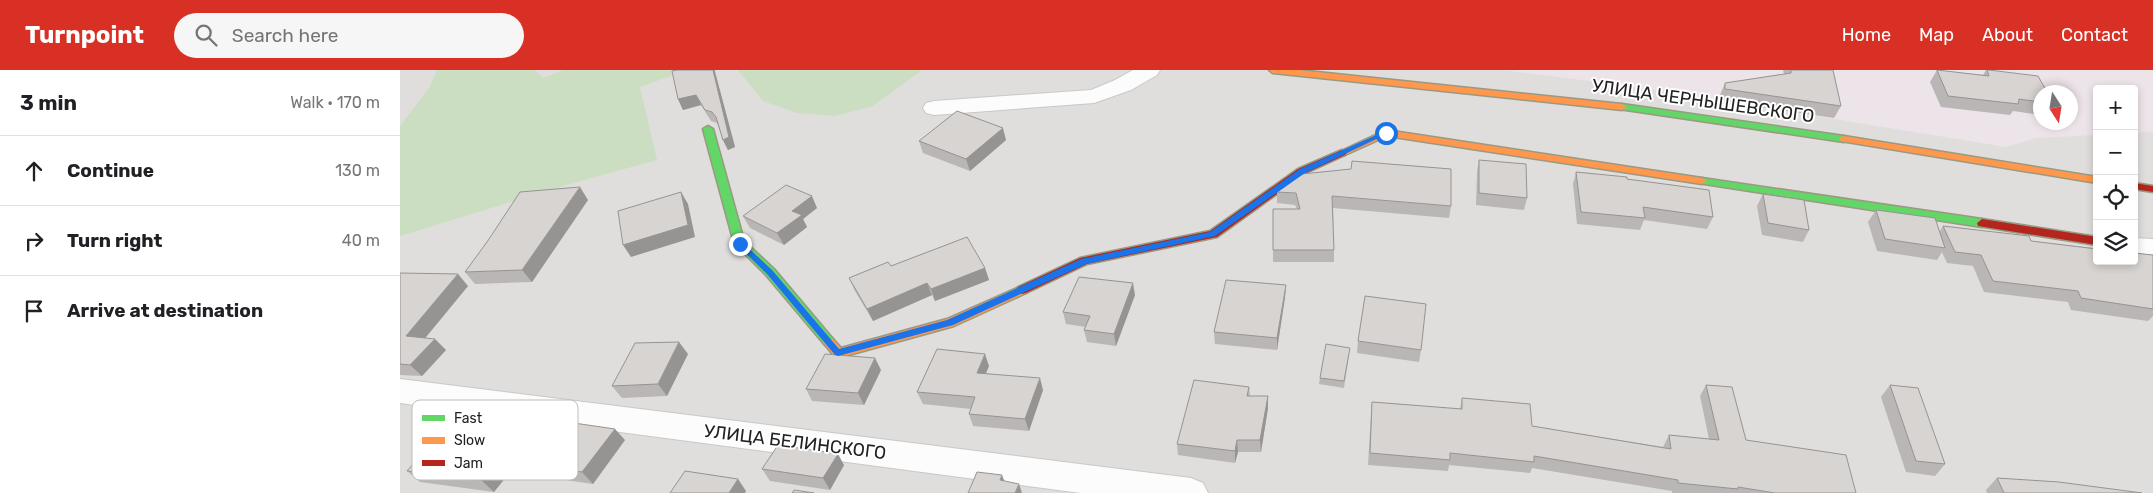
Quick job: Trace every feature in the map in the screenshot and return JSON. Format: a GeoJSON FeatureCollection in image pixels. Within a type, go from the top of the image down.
{"type":"FeatureCollection","features":[{"type":"Feature","properties":{"kind":"street"},"geometry":{"type":"LineString","coordinates":[[934,108],[1094,96],[1123,84],[1149,70]]}},
{"type":"Feature","properties":{"kind":"street","name":"УЛИЦА ЧЕРНЫШЕВСКОГО"},"geometry":{"type":"LineString","coordinates":[[1273,70],[1654,111],[1860,141],[2093,179]]}},
{"type":"Feature","properties":{"kind":"street"},"geometry":{"type":"LineString","coordinates":[[708,128],[740,244],[770,272],[838,353],[950,323],[1084,261],[1213,234],[1302,171],[1386,133],[2093,240]]}},
{"type":"Feature","properties":{"kind":"street"},"geometry":{"type":"LineString","coordinates":[[2138,187],[2153,189]]}},
{"type":"Feature","properties":{"kind":"street"},"geometry":{"type":"LineString","coordinates":[[2138,247],[2153,248]]}},
{"type":"Feature","properties":{"kind":"street","name":"УЛИЦА БЕЛИНСКОГО"},"geometry":{"type":"LineString","coordinates":[[400,391],[470,400]]}},
{"type":"Feature","properties":{"kind":"street","name":"УЛИЦА БЕЛИНСКОГО"},"geometry":{"type":"LineString","coordinates":[[578,414],[1191,493]]}},
{"type":"Feature","properties":{"kind":"shaded area"},"geometry":{"type":"Polygon","coordinates":[[[400,70],[2153,70],[2153,493],[400,493],[400,70]]]}},
{"type":"Feature","properties":{"kind":"shaded area"},"geometry":{"type":"Polygon","coordinates":[[[1504,70],[2153,70],[2153,132],[2138,133],[2138,85],[2093,85],[2093,135],[2036,138],[2006,147],[1644,88],[1504,70]]]}},
{"type":"Feature","properties":{"kind":"green space"},"geometry":{"type":"Polygon","coordinates":[[[437,70],[535,70],[543,78],[563,70],[678,70],[679,73],[640,87],[657,160],[570,184],[400,236],[400,126],[429,88],[437,70]]]}},
{"type":"Feature","properties":{"kind":"green space"},"geometry":{"type":"Polygon","coordinates":[[[738,70],[922,70],[873,106],[835,116],[797,113],[763,101],[738,70]]]}},
{"type":"Feature","properties":{"kind":"building"},"geometry":{"type":"Polygon","coordinates":[[[713,70],[729,137],[723,140],[716,117],[712,112],[705,110],[696,95],[678,99],[672,71],[713,70]]]}},
{"type":"Feature","properties":{"kind":"building"},"geometry":{"type":"Polygon","coordinates":[[[1791,70],[1833,70],[1841,106],[1725,89],[1725,83],[1791,73],[1791,70]]]}},
{"type":"Feature","properties":{"kind":"building"},"geometry":{"type":"Polygon","coordinates":[[[1937,70],[1989,76],[1987,70],[1989,70],[2038,76],[2043,85],[2033,85],[2033,101],[2019,99],[2018,104],[1948,96],[1937,70]]]}},
{"type":"Feature","properties":{"kind":"building"},"geometry":{"type":"Polygon","coordinates":[[[957,111],[1003,128],[966,159],[919,141],[957,111]]]}},
{"type":"Feature","properties":{"kind":"building"},"geometry":{"type":"Polygon","coordinates":[[[1479,160],[1526,164],[1527,198],[1479,193],[1479,160]]]}},
{"type":"Feature","properties":{"kind":"building"},"geometry":{"type":"Polygon","coordinates":[[[1352,161],[1451,169],[1451,206],[1332,196],[1334,250],[1273,250],[1273,209],[1300,209],[1296,193],[1277,192],[1302,174],[1351,169],[1352,161]]]}},
{"type":"Feature","properties":{"kind":"building"},"geometry":{"type":"Polygon","coordinates":[[[1576,172],[1627,177],[1627,179],[1709,190],[1713,217],[1643,207],[1645,218],[1581,212],[1576,172]]]}},
{"type":"Feature","properties":{"kind":"building"},"geometry":{"type":"Polygon","coordinates":[[[786,185],[812,196],[792,211],[802,215],[777,233],[743,216],[786,185]]]}},
{"type":"Feature","properties":{"kind":"building"},"geometry":{"type":"Polygon","coordinates":[[[580,187],[522,270],[465,272],[520,192],[580,187]]]}},
{"type":"Feature","properties":{"kind":"building"},"geometry":{"type":"Polygon","coordinates":[[[681,192],[688,225],[623,245],[618,211],[681,192]]]}},
{"type":"Feature","properties":{"kind":"building"},"geometry":{"type":"Polygon","coordinates":[[[1763,194],[1804,200],[1809,230],[1768,223],[1763,194]]]}},
{"type":"Feature","properties":{"kind":"building"},"geometry":{"type":"Polygon","coordinates":[[[1876,210],[1935,218],[1945,248],[1885,239],[1876,210]]]}},
{"type":"Feature","properties":{"kind":"building"},"geometry":{"type":"Polygon","coordinates":[[[1943,226],[2029,236],[2031,241],[2093,249],[2093,265],[2138,265],[2138,253],[2153,255],[2153,309],[2081,298],[2078,291],[1993,281],[1981,255],[1955,252],[1943,226]]]}},
{"type":"Feature","properties":{"kind":"building"},"geometry":{"type":"Polygon","coordinates":[[[967,237],[985,268],[931,289],[927,283],[867,309],[849,278],[888,262],[891,266],[967,237]]]}},
{"type":"Feature","properties":{"kind":"building"},"geometry":{"type":"Polygon","coordinates":[[[400,273],[458,274],[406,336],[435,339],[410,365],[400,364],[400,273]]]}},
{"type":"Feature","properties":{"kind":"building"},"geometry":{"type":"Polygon","coordinates":[[[1079,277],[1133,283],[1114,334],[1084,330],[1090,316],[1063,312],[1079,277]]]}},
{"type":"Feature","properties":{"kind":"building"},"geometry":{"type":"Polygon","coordinates":[[[1226,280],[1286,285],[1277,338],[1214,332],[1226,280]]]}},
{"type":"Feature","properties":{"kind":"building"},"geometry":{"type":"Polygon","coordinates":[[[1365,296],[1426,304],[1421,350],[1358,341],[1365,296]]]}},
{"type":"Feature","properties":{"kind":"building"},"geometry":{"type":"Polygon","coordinates":[[[679,342],[658,384],[612,386],[635,343],[679,342]]]}},
{"type":"Feature","properties":{"kind":"building"},"geometry":{"type":"Polygon","coordinates":[[[1326,344],[1350,348],[1344,381],[1320,378],[1326,344]]]}},
{"type":"Feature","properties":{"kind":"building"},"geometry":{"type":"Polygon","coordinates":[[[937,349],[985,354],[977,373],[1040,378],[1025,419],[969,414],[975,397],[917,392],[937,349]]]}},
{"type":"Feature","properties":{"kind":"building"},"geometry":{"type":"Polygon","coordinates":[[[825,354],[875,358],[858,393],[806,389],[825,354]]]}},
{"type":"Feature","properties":{"kind":"building"},"geometry":{"type":"Polygon","coordinates":[[[1194,380],[1249,387],[1247,396],[1268,396],[1260,440],[1237,440],[1235,451],[1177,444],[1194,380]]]}},
{"type":"Feature","properties":{"kind":"building"},"geometry":{"type":"Polygon","coordinates":[[[1706,385],[1732,387],[1746,440],[1846,455],[1856,493],[1775,493],[1738,487],[1738,489],[1678,483],[1678,480],[1534,456],[1534,462],[1450,453],[1450,460],[1370,453],[1372,402],[1462,409],[1462,398],[1530,404],[1532,426],[1671,449],[1669,435],[1719,440],[1706,385]]]}},
{"type":"Feature","properties":{"kind":"building"},"geometry":{"type":"Polygon","coordinates":[[[1890,385],[1918,388],[1945,464],[1916,461],[1890,385]]]}},
{"type":"Feature","properties":{"kind":"building"},"geometry":{"type":"Polygon","coordinates":[[[578,424],[615,429],[582,472],[578,471],[578,424]]]}},
{"type":"Feature","properties":{"kind":"building"},"geometry":{"type":"Polygon","coordinates":[[[778,445],[838,454],[823,478],[762,469],[778,445]]]}},
{"type":"Feature","properties":{"kind":"building"},"geometry":{"type":"Polygon","coordinates":[[[412,465],[412,472],[407,471],[412,465]]]}},
{"type":"Feature","properties":{"kind":"building"},"geometry":{"type":"Polygon","coordinates":[[[685,471],[738,479],[729,493],[670,493],[685,471]]]}},
{"type":"Feature","properties":{"kind":"building"},"geometry":{"type":"Polygon","coordinates":[[[977,472],[1002,475],[1000,480],[1019,484],[1015,493],[968,493],[977,472]]]}},
{"type":"Feature","properties":{"kind":"building"},"geometry":{"type":"Polygon","coordinates":[[[1997,478],[2059,482],[2142,493],[2004,493],[1997,478]]]}},
{"type":"Feature","properties":{"kind":"building"},"geometry":{"type":"Polygon","coordinates":[[[794,490],[814,493],[792,493],[794,490]]]}},
{"type":"Feature","properties":{"kind":"traffic: fast"},"geometry":{"type":"LineString","coordinates":[[1622,107],[1844,139]]}},
{"type":"Feature","properties":{"kind":"traffic: fast"},"geometry":{"type":"LineString","coordinates":[[708,129],[739,243],[770,272],[829,342]]}},
{"type":"Feature","properties":{"kind":"traffic: fast"},"geometry":{"type":"LineString","coordinates":[[1702,181],[1982,223]]}},
{"type":"Feature","properties":{"kind":"traffic: slow"},"geometry":{"type":"LineString","coordinates":[[1273,70],[1622,107]]}},
{"type":"Feature","properties":{"kind":"traffic: slow"},"geometry":{"type":"LineString","coordinates":[[1342,153],[1386,133],[1702,181]]}},
{"type":"Feature","properties":{"kind":"traffic: slow"},"geometry":{"type":"LineString","coordinates":[[1844,139],[2093,179]]}},
{"type":"Feature","properties":{"kind":"traffic: slow"},"geometry":{"type":"LineString","coordinates":[[829,342],[838,353],[950,323],[1022,290]]}},
{"type":"Feature","properties":{"kind":"traffic: jam"},"geometry":{"type":"LineString","coordinates":[[1022,290],[1084,261],[1213,234],[1302,171],[1342,153]]}},
{"type":"Feature","properties":{"kind":"traffic: jam"},"geometry":{"type":"LineString","coordinates":[[2138,187],[2153,189]]}},
{"type":"Feature","properties":{"kind":"traffic: jam"},"geometry":{"type":"LineString","coordinates":[[1982,223],[2093,240]]}},
{"type":"Feature","properties":{"kind":"route"},"geometry":{"type":"LineString","coordinates":[[740,244],[770,272],[838,353],[950,323],[1084,261],[1213,234],[1302,171],[1386,133]]}}]}
